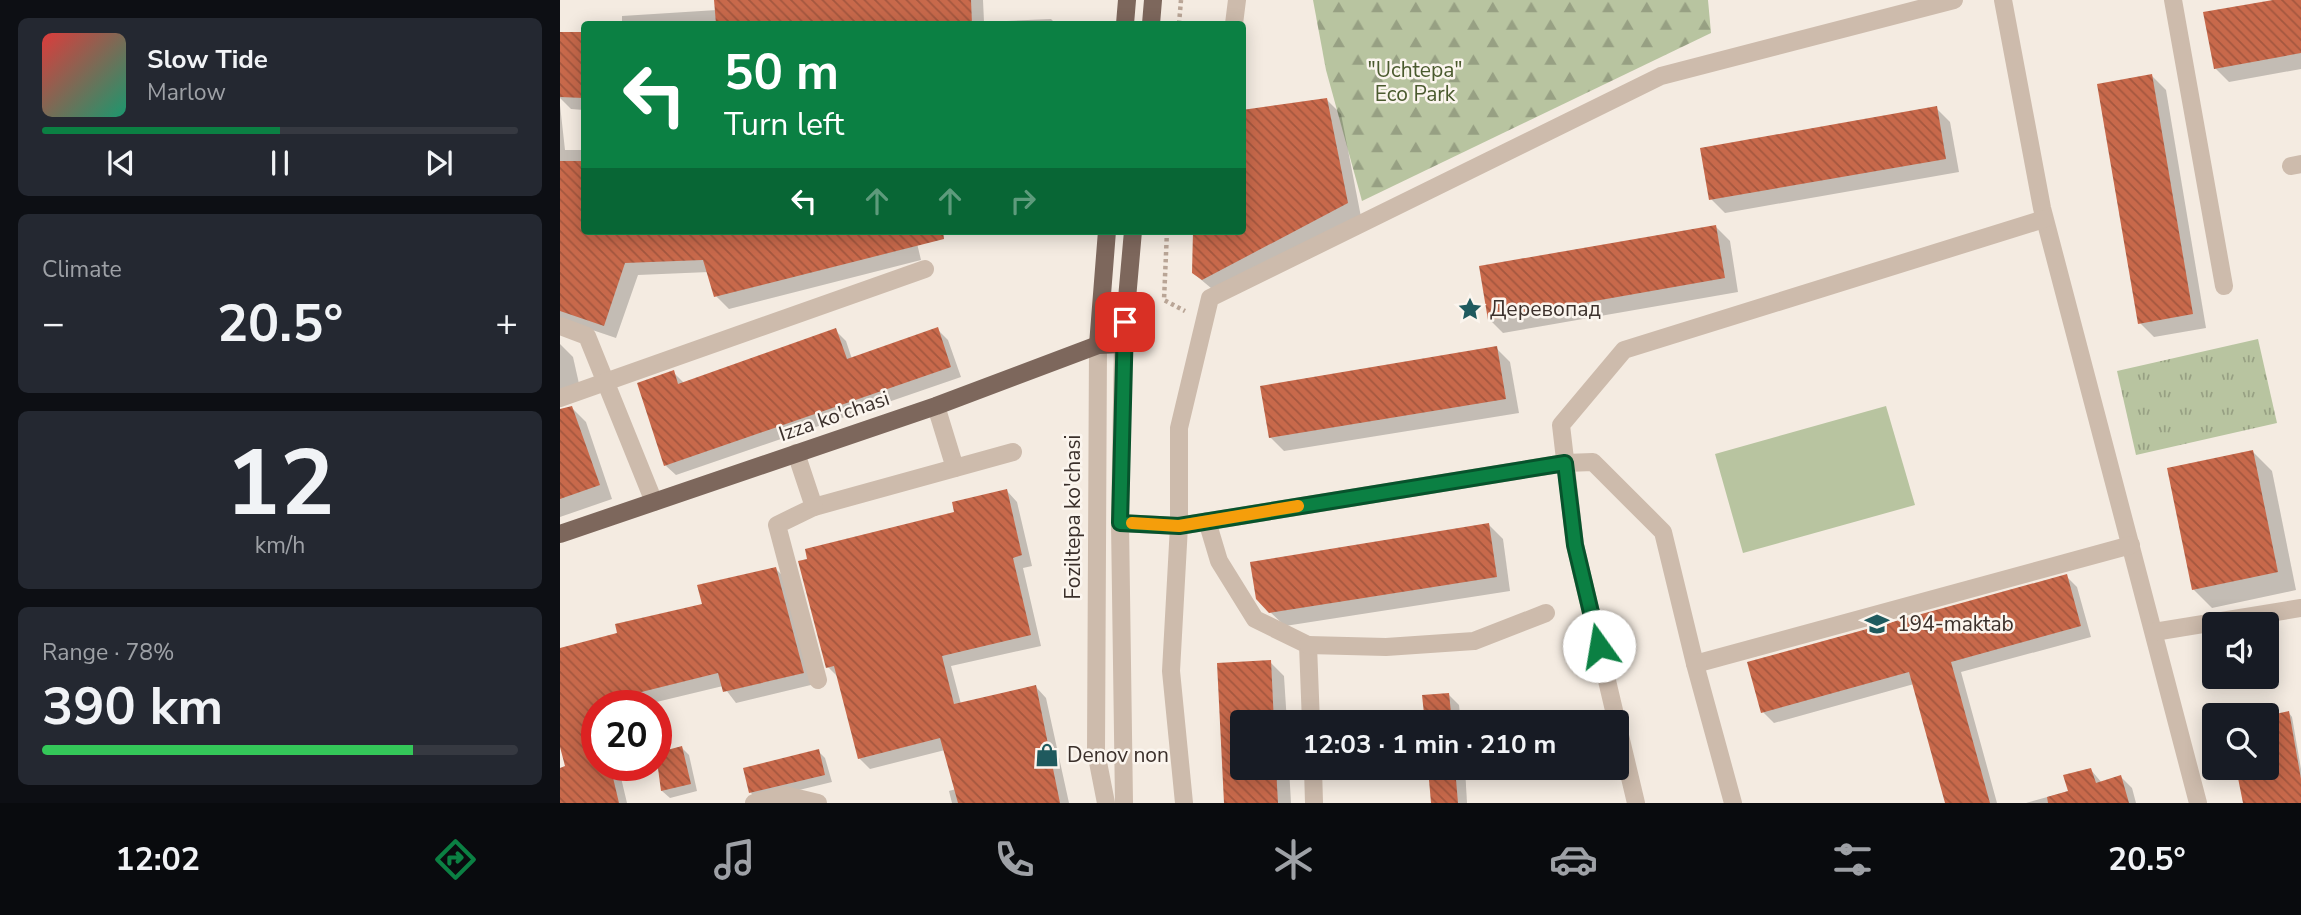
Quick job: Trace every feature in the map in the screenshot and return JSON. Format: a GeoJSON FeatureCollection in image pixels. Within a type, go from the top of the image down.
{"type":"FeatureCollection","features":[{"type":"Feature","properties":{"kind":"main road"},"geometry":{"type":"LineString","coordinates":[[1125,21],[1127,0]]}},
{"type":"Feature","properties":{"kind":"main road"},"geometry":{"type":"LineString","coordinates":[[1151,21],[1153,0]]}},
{"type":"Feature","properties":{"kind":"main road","name":"Foziltepa ko'chasi"},"geometry":{"type":"LineString","coordinates":[[1098,345],[1107,235]]}},
{"type":"Feature","properties":{"kind":"main road"},"geometry":{"type":"LineString","coordinates":[[1123,344],[1133,235]]}},
{"type":"Feature","properties":{"kind":"main road","name":"Izza ko'chasi"},"geometry":{"type":"LineString","coordinates":[[560,534],[936,406],[1098,345],[1123,344]]}},
{"type":"Feature","properties":{"kind":"street"},"geometry":{"type":"LineString","coordinates":[[1234,21],[1237,0]]}},
{"type":"Feature","properties":{"kind":"street"},"geometry":{"type":"LineString","coordinates":[[1184,803],[1171,671],[1179,526],[1179,428],[1210,298],[1661,76],[1954,0]]}},
{"type":"Feature","properties":{"kind":"street"},"geometry":{"type":"LineString","coordinates":[[2003,0],[2045,219],[2198,803]]}},
{"type":"Feature","properties":{"kind":"street"},"geometry":{"type":"LineString","coordinates":[[2173,0],[2224,286]]}},
{"type":"Feature","properties":{"kind":"street"},"geometry":{"type":"LineString","coordinates":[[1614,710],[1575,545],[1561,425],[1624,350],[2045,219]]}},
{"type":"Feature","properties":{"kind":"street"},"geometry":{"type":"LineString","coordinates":[[560,398],[925,269]]}},
{"type":"Feature","properties":{"kind":"street"},"geometry":{"type":"LineString","coordinates":[[560,326],[587,337],[654,502]]}},
{"type":"Feature","properties":{"kind":"street"},"geometry":{"type":"LineString","coordinates":[[1123,344],[1120,523],[1124,803]]}},
{"type":"Feature","properties":{"kind":"street","name":"Foziltepa ko'chasi"},"geometry":{"type":"LineString","coordinates":[[1098,345],[1096,752],[1106,803]]}},
{"type":"Feature","properties":{"kind":"street"},"geometry":{"type":"LineString","coordinates":[[936,406],[956,468]]}},
{"type":"Feature","properties":{"kind":"street"},"geometry":{"type":"LineString","coordinates":[[818,680],[777,525],[814,507],[1013,452]]}},
{"type":"Feature","properties":{"kind":"street"},"geometry":{"type":"LineString","coordinates":[[796,453],[814,507]]}},
{"type":"Feature","properties":{"kind":"street"},"geometry":{"type":"LineString","coordinates":[[1120,523],[1179,526],[1565,463],[1593,462],[1663,532],[1733,803]]}},
{"type":"Feature","properties":{"kind":"street"},"geometry":{"type":"LineString","coordinates":[[1207,521],[1219,561],[1255,619],[1308,645],[1386,647],[1474,641],[1546,613]]}},
{"type":"Feature","properties":{"kind":"street"},"geometry":{"type":"LineString","coordinates":[[1695,664],[2131,545]]}},
{"type":"Feature","properties":{"kind":"street"},"geometry":{"type":"LineString","coordinates":[[2154,632],[2301,608]]}},
{"type":"Feature","properties":{"kind":"street"},"geometry":{"type":"LineString","coordinates":[[1308,645],[1310,710]]}},
{"type":"Feature","properties":{"kind":"street"},"geometry":{"type":"LineString","coordinates":[[1629,774],[1636,803]]}},
{"type":"Feature","properties":{"kind":"street"},"geometry":{"type":"LineString","coordinates":[[1313,780],[1314,803]]}},
{"type":"Feature","properties":{"kind":"street"},"geometry":{"type":"LineString","coordinates":[[754,803],[785,795],[818,803]]}},
{"type":"Feature","properties":{"kind":"path"},"geometry":{"type":"LineString","coordinates":[[1179,21],[1181,0]]}},
{"type":"Feature","properties":{"kind":"path"},"geometry":{"type":"LineString","coordinates":[[1167,235],[1164,300],[1205,320]]}},
{"type":"Feature","properties":{"kind":"green space","name":"\"Uchtepa\" Eco Park"},"geometry":{"type":"Polygon","coordinates":[[[1313,0],[1708,0],[1711,33],[1362,201],[1326,70],[1313,0]]]}},
{"type":"Feature","properties":{"kind":"green space"},"geometry":{"type":"Polygon","coordinates":[[[2258,339],[2277,423],[2136,455],[2117,371],[2258,339]]]}},
{"type":"Feature","properties":{"kind":"green space"},"geometry":{"type":"Polygon","coordinates":[[[1886,406],[1915,505],[1743,553],[1715,454],[1886,406]]]}},
{"type":"Feature","properties":{"kind":"building"},"geometry":{"type":"Polygon","coordinates":[[[714,0],[971,0],[972,21],[716,21],[714,0]]]}},
{"type":"Feature","properties":{"kind":"building"},"geometry":{"type":"Polygon","coordinates":[[[2273,0],[2301,0],[2301,53],[2214,69],[2203,12],[2273,0]]]}},
{"type":"Feature","properties":{"kind":"building"},"geometry":{"type":"Polygon","coordinates":[[[560,32],[581,32],[581,98],[560,97],[560,32]]]}},
{"type":"Feature","properties":{"kind":"building"},"geometry":{"type":"Polygon","coordinates":[[[2152,74],[2193,314],[2138,324],[2097,84],[2152,74]]]}},
{"type":"Feature","properties":{"kind":"building"},"geometry":{"type":"Polygon","coordinates":[[[1327,98],[1348,203],[1202,280],[1192,273],[1193,235],[1246,235],[1246,109],[1327,98]]]}},
{"type":"Feature","properties":{"kind":"building"},"geometry":{"type":"Polygon","coordinates":[[[1937,106],[1946,159],[1709,200],[1700,148],[1937,106]]]}},
{"type":"Feature","properties":{"kind":"building"},"geometry":{"type":"Polygon","coordinates":[[[560,161],[581,161],[581,235],[944,235],[944,239],[714,297],[703,260],[625,263],[604,326],[560,311],[560,161]]]}},
{"type":"Feature","properties":{"kind":"building"},"geometry":{"type":"Polygon","coordinates":[[[1716,225],[1725,278],[1488,320],[1479,266],[1716,225]]]}},
{"type":"Feature","properties":{"kind":"building"},"geometry":{"type":"Polygon","coordinates":[[[938,327],[951,367],[664,466],[637,383],[674,370],[678,384],[836,328],[847,359],[938,327]]]}},
{"type":"Feature","properties":{"kind":"building"},"geometry":{"type":"Polygon","coordinates":[[[1497,346],[1506,399],[1269,438],[1260,386],[1497,346]]]}},
{"type":"Feature","properties":{"kind":"building"},"geometry":{"type":"Polygon","coordinates":[[[572,406],[600,485],[560,499],[560,409],[572,406]]]}},
{"type":"Feature","properties":{"kind":"building"},"geometry":{"type":"Polygon","coordinates":[[[2253,450],[2278,572],[2192,590],[2167,468],[2253,450]]]}},
{"type":"Feature","properties":{"kind":"building"},"geometry":{"type":"Polygon","coordinates":[[[1007,489],[1022,555],[1013,558],[1031,635],[942,656],[954,704],[1036,685],[1060,803],[958,803],[940,738],[858,759],[834,666],[826,668],[798,561],[807,559],[805,549],[954,512],[952,502],[1007,489]]]}},
{"type":"Feature","properties":{"kind":"building"},"geometry":{"type":"Polygon","coordinates":[[[1489,523],[1497,577],[1269,613],[1256,599],[1250,562],[1489,523]]]}},
{"type":"Feature","properties":{"kind":"building"},"geometry":{"type":"Polygon","coordinates":[[[776,567],[804,673],[723,692],[718,673],[649,690],[581,690],[581,781],[614,781],[619,803],[560,803],[560,768],[565,766],[560,747],[560,648],[617,633],[615,624],[702,604],[697,585],[776,567]]]}},
{"type":"Feature","properties":{"kind":"building"},"geometry":{"type":"Polygon","coordinates":[[[2067,574],[2081,626],[1951,662],[1990,803],[1945,803],[1909,672],[1761,713],[1747,662],[2067,574]]]}},
{"type":"Feature","properties":{"kind":"building"},"geometry":{"type":"Polygon","coordinates":[[[1271,660],[1273,710],[1230,710],[1230,780],[1277,780],[1278,803],[1224,803],[1217,663],[1271,660]]]}},
{"type":"Feature","properties":{"kind":"building"},"geometry":{"type":"Polygon","coordinates":[[[1449,693],[1451,710],[1424,710],[1422,695],[1449,693]]]}},
{"type":"Feature","properties":{"kind":"building"},"geometry":{"type":"Polygon","coordinates":[[[2289,711],[2301,779],[2301,803],[2243,803],[2238,780],[2279,780],[2279,713],[2289,711]]]}},
{"type":"Feature","properties":{"kind":"building"},"geometry":{"type":"Polygon","coordinates":[[[682,746],[691,784],[661,791],[660,781],[672,781],[672,749],[682,746]]]}},
{"type":"Feature","properties":{"kind":"building"},"geometry":{"type":"Polygon","coordinates":[[[819,749],[825,775],[749,793],[743,768],[819,749]]]}},
{"type":"Feature","properties":{"kind":"building"},"geometry":{"type":"Polygon","coordinates":[[[2091,768],[2096,783],[2121,775],[2129,803],[2048,803],[2047,797],[2068,791],[2063,775],[2091,768]]]}},
{"type":"Feature","properties":{"kind":"building"},"geometry":{"type":"Polygon","coordinates":[[[1429,780],[1456,780],[1458,803],[1431,803],[1429,780]]]}},
{"type":"Feature","properties":{"kind":"slow traffic"},"geometry":{"type":"LineString","coordinates":[[1132,523],[1179,526],[1298,506]]}},
{"type":"Feature","properties":{"kind":"place","name":"Деревопад"},"geometry":{"type":"Point","coordinates":[1470,309]}},
{"type":"Feature","properties":{"kind":"place","name":"194-maktab"},"geometry":{"type":"Point","coordinates":[1877,624]}},
{"type":"Feature","properties":{"kind":"place","name":"Denov non"},"geometry":{"type":"Point","coordinates":[1047,755]}},
{"type":"Feature","properties":{"kind":"route"},"geometry":{"type":"LineString","coordinates":[[1125,322],[1120,523],[1179,526],[1565,463],[1575,545],[1599,646]]}}]}
